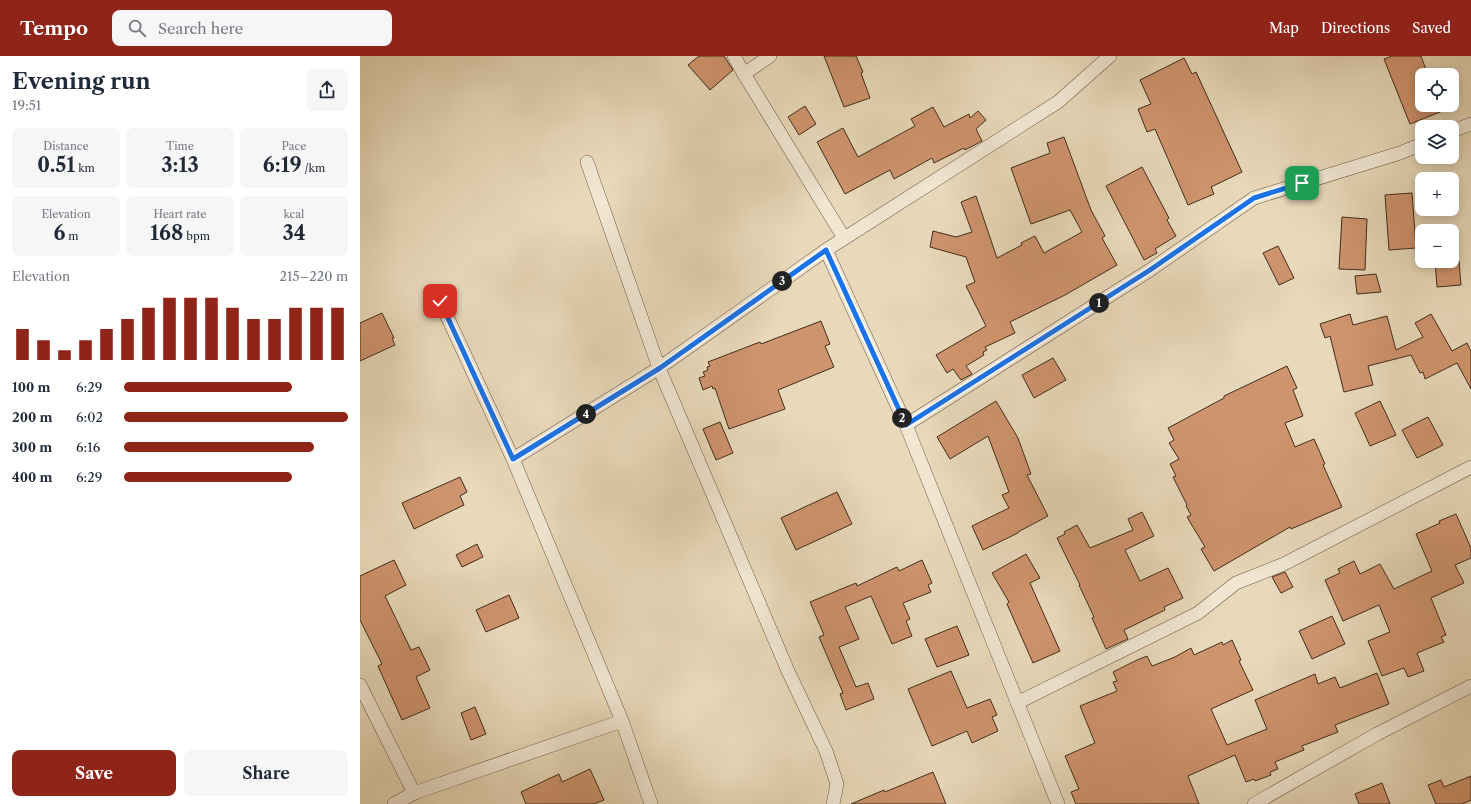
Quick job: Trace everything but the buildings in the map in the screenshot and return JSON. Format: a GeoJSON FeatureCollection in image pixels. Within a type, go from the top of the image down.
{"type":"FeatureCollection","features":[{"type":"Feature","properties":{"kind":"street"},"geometry":{"type":"LineString","coordinates":[[734,56],[844,238]]}},
{"type":"Feature","properties":{"kind":"street"},"geometry":{"type":"LineString","coordinates":[[744,74],[770,56]]}},
{"type":"Feature","properties":{"kind":"street"},"geometry":{"type":"LineString","coordinates":[[513,459],[660,368],[826,250],[1058,102],[1110,56]]}},
{"type":"Feature","properties":{"kind":"street"},"geometry":{"type":"LineString","coordinates":[[1459,128],[1471,124]]}},
{"type":"Feature","properties":{"kind":"street"},"geometry":{"type":"LineString","coordinates":[[906,425],[1150,270],[1254,198],[1400,153],[1415,147]]}},
{"type":"Feature","properties":{"kind":"street"},"geometry":{"type":"LineString","coordinates":[[587,162],[660,368],[788,671],[826,750],[837,784],[833,804]]}},
{"type":"Feature","properties":{"kind":"street"},"geometry":{"type":"LineString","coordinates":[[826,250],[906,425],[1058,804]]}},
{"type":"Feature","properties":{"kind":"street"},"geometry":{"type":"LineString","coordinates":[[440,301],[513,459],[622,721],[651,804]]}},
{"type":"Feature","properties":{"kind":"street"},"geometry":{"type":"LineString","coordinates":[[1018,702],[1198,613],[1236,583],[1284,564],[1471,467]]}},
{"type":"Feature","properties":{"kind":"street"},"geometry":{"type":"LineString","coordinates":[[360,685],[414,793]]}},
{"type":"Feature","properties":{"kind":"street"},"geometry":{"type":"LineString","coordinates":[[1254,804],[1377,734],[1471,686]]}},
{"type":"Feature","properties":{"kind":"street"},"geometry":{"type":"LineString","coordinates":[[394,804],[414,793],[622,721]]}},
{"type":"Feature","properties":{"kind":"route"},"geometry":{"type":"LineString","coordinates":[[440,301],[513,459],[660,368],[826,250],[906,425],[1150,270],[1254,198],[1302,183]]}}]}
